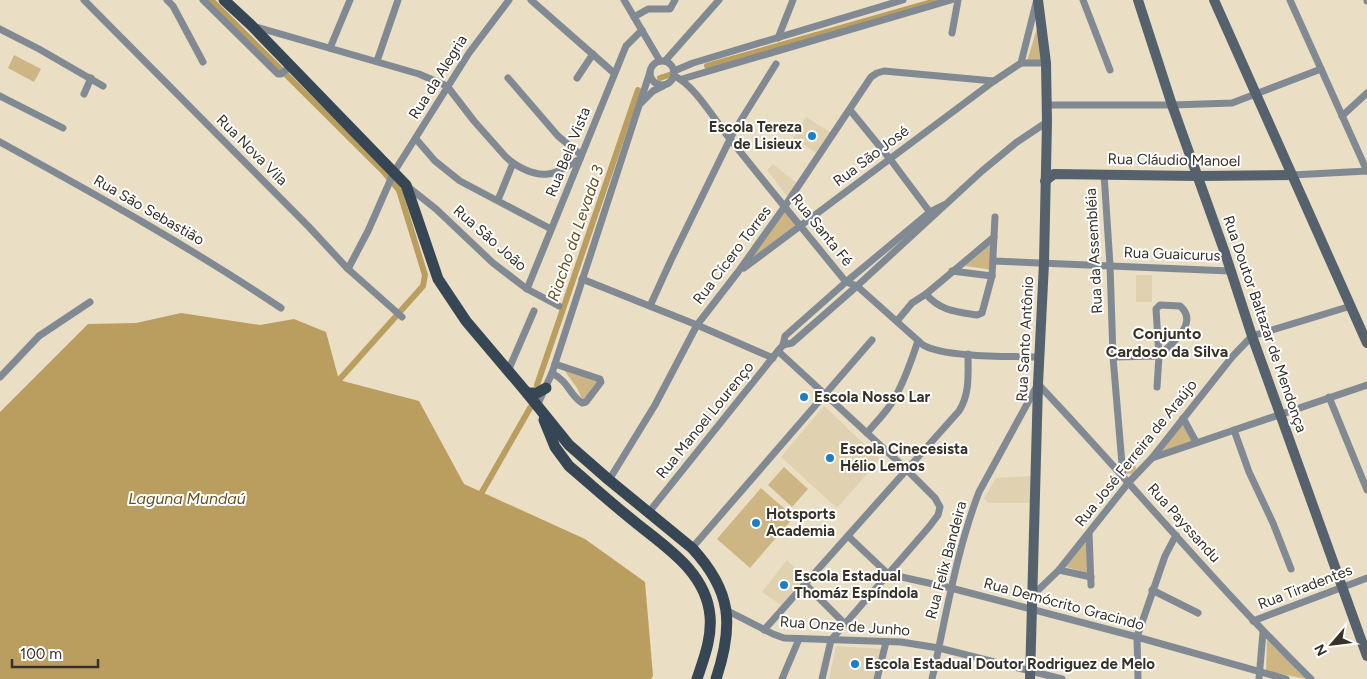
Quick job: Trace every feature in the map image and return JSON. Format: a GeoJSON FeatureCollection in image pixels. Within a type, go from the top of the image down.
{"type":"FeatureCollection","features":[{"type":"Feature","properties":{"kind":"main road"},"geometry":{"type":"LineString","coordinates":[[224,0],[251,25],[285,72],[323,99],[392,176],[406,185],[438,278],[466,322],[569,445],[692,548],[711,571],[726,610],[727,639],[716,679]]}},
{"type":"Feature","properties":{"kind":"main road"},"geometry":{"type":"LineString","coordinates":[[527,393],[537,393],[547,385]]}},
{"type":"Feature","properties":{"kind":"main road"},"geometry":{"type":"LineString","coordinates":[[542,412],[555,447],[568,466],[660,542],[690,569],[697,580],[707,601],[710,614],[709,640],[697,679]]}},
{"type":"Feature","properties":{"kind":"main road"},"geometry":{"type":"LineString","coordinates":[[648,533],[656,529],[659,520]]}},
{"type":"Feature","properties":{"kind":"main road"},"geometry":{"type":"LineString","coordinates":[[660,542],[664,534],[670,530]]}},
{"type":"Feature","properties":{"kind":"street","name":"Rua Nova Vila"},"geometry":{"type":"LineString","coordinates":[[84,0],[309,227],[348,269],[400,315]]}},
{"type":"Feature","properties":{"kind":"street"},"geometry":{"type":"LineString","coordinates":[[167,0],[174,6],[203,62]]}},
{"type":"Feature","properties":{"kind":"street"},"geometry":{"type":"LineString","coordinates":[[174,6],[180,0]]}},
{"type":"Feature","properties":{"kind":"street"},"geometry":{"type":"LineString","coordinates":[[203,0],[285,72]]}},
{"type":"Feature","properties":{"kind":"street"},"geometry":{"type":"LineString","coordinates":[[330,48],[350,0]]}},
{"type":"Feature","properties":{"kind":"street"},"geometry":{"type":"LineString","coordinates":[[377,61],[398,0]]}},
{"type":"Feature","properties":{"kind":"street","name":"Rua da Alegria"},"geometry":{"type":"LineString","coordinates":[[348,269],[368,231],[392,176],[478,39],[509,0]]}},
{"type":"Feature","properties":{"kind":"street"},"geometry":{"type":"LineString","coordinates":[[531,0],[614,73]]}},
{"type":"Feature","properties":{"kind":"street"},"geometry":{"type":"LineString","coordinates":[[624,0],[663,61],[671,65],[674,74],[682,79],[951,0]]}},
{"type":"Feature","properties":{"kind":"street"},"geometry":{"type":"LineString","coordinates":[[634,17],[648,9],[670,9],[675,0]]}},
{"type":"Feature","properties":{"kind":"street"},"geometry":{"type":"LineString","coordinates":[[542,412],[547,385],[653,65],[663,61],[719,0]]}},
{"type":"Feature","properties":{"kind":"street"},"geometry":{"type":"LineString","coordinates":[[778,38],[793,0]]}},
{"type":"Feature","properties":{"kind":"street"},"geometry":{"type":"LineString","coordinates":[[883,0],[891,3]]}},
{"type":"Feature","properties":{"kind":"street"},"geometry":{"type":"LineString","coordinates":[[639,105],[653,91],[670,83],[674,74],[693,63],[903,0]]}},
{"type":"Feature","properties":{"kind":"street"},"geometry":{"type":"LineString","coordinates":[[952,33],[958,0]]}},
{"type":"Feature","properties":{"kind":"street"},"geometry":{"type":"LineString","coordinates":[[1038,0],[1021,63],[1046,62]]}},
{"type":"Feature","properties":{"kind":"street","name":"Rua Santo Antônio"},"geometry":{"type":"LineString","coordinates":[[1030,676],[1033,401],[1038,384],[1040,356],[1047,122],[1046,62],[1038,0]]}},
{"type":"Feature","properties":{"kind":"street"},"geometry":{"type":"LineString","coordinates":[[1083,0],[1110,70]]}},
{"type":"Feature","properties":{"kind":"street","name":"Rua Doutor Baltazar de Mendonça"},"geometry":{"type":"LineString","coordinates":[[1138,0],[1172,105],[1252,336],[1366,652]]}},
{"type":"Feature","properties":{"kind":"street"},"geometry":{"type":"LineString","coordinates":[[1214,0],[1288,172],[1367,343]]}},
{"type":"Feature","properties":{"kind":"street"},"geometry":{"type":"LineString","coordinates":[[1288,172],[1367,171],[1290,0]]}},
{"type":"Feature","properties":{"kind":"street"},"geometry":{"type":"LineString","coordinates":[[251,25],[419,74],[447,86],[505,156],[513,163],[533,172],[548,174],[580,157],[558,136],[508,78]]}},
{"type":"Feature","properties":{"kind":"street"},"geometry":{"type":"LineString","coordinates":[[0,28],[103,86]]}},
{"type":"Feature","properties":{"kind":"street","name":"Rua Bela Vista"},"geometry":{"type":"LineString","coordinates":[[527,289],[614,73],[626,46],[642,30]]}},
{"type":"Feature","properties":{"kind":"street"},"geometry":{"type":"LineString","coordinates":[[578,78],[593,54]]}},
{"type":"Feature","properties":{"kind":"street","name":"Rua São José"},"geometry":{"type":"LineString","coordinates":[[738,272],[801,227],[994,81],[1021,63]]}},
{"type":"Feature","properties":{"kind":"street"},"geometry":{"type":"LineString","coordinates":[[650,306],[730,139],[776,64]]}},
{"type":"Feature","properties":{"kind":"street"},"geometry":{"type":"LineString","coordinates":[[1047,105],[1232,103],[1320,69]]}},
{"type":"Feature","properties":{"kind":"street","name":"Rua Cícero Torres"},"geometry":{"type":"LineString","coordinates":[[609,480],[655,405],[697,325],[785,206],[872,77],[877,72],[884,71],[994,81]]}},
{"type":"Feature","properties":{"kind":"street"},"geometry":{"type":"LineString","coordinates":[[650,72],[652,80],[658,85],[663,86]]}},
{"type":"Feature","properties":{"kind":"street"},"geometry":{"type":"LineString","coordinates":[[84,94],[91,78]]}},
{"type":"Feature","properties":{"kind":"street","name":"Rua Santa Fé"},"geometry":{"type":"LineString","coordinates":[[682,79],[846,282],[857,286],[918,341],[933,350],[968,354],[1040,356]]}},
{"type":"Feature","properties":{"kind":"street"},"geometry":{"type":"LineString","coordinates":[[1342,116],[1367,94]]}},
{"type":"Feature","properties":{"kind":"street"},"geometry":{"type":"LineString","coordinates":[[0,96],[63,128]]}},
{"type":"Feature","properties":{"kind":"street"},"geometry":{"type":"LineString","coordinates":[[850,110],[932,214]]}},
{"type":"Feature","properties":{"kind":"street","name":"Rua Manoel Lourenço"},"geometry":{"type":"LineString","coordinates":[[649,512],[781,348],[785,336],[846,282],[932,214],[1017,142],[1047,122]]}},
{"type":"Feature","properties":{"kind":"street"},"geometry":{"type":"LineString","coordinates":[[416,139],[445,170],[551,229]]}},
{"type":"Feature","properties":{"kind":"street","name":"Rua São Sebastião"},"geometry":{"type":"LineString","coordinates":[[0,142],[146,223],[281,308]]}},
{"type":"Feature","properties":{"kind":"street"},"geometry":{"type":"LineString","coordinates":[[498,200],[513,163]]}},
{"type":"Feature","properties":{"kind":"street"},"geometry":{"type":"LineString","coordinates":[[1045,168],[1054,174],[1045,181]]}},
{"type":"Feature","properties":{"kind":"street","name":"Rua Cláudio Manoel"},"geometry":{"type":"LineString","coordinates":[[1054,174],[1197,176],[1288,172]]}},
{"type":"Feature","properties":{"kind":"street","name":"Rua da Assembléia"},"geometry":{"type":"LineString","coordinates":[[1104,174],[1113,357],[1123,476]]}},
{"type":"Feature","properties":{"kind":"street","name":"Rua São João"},"geometry":{"type":"LineString","coordinates":[[406,185],[436,209],[493,263],[527,289],[559,306]]}},
{"type":"Feature","properties":{"kind":"street","name":"Rua Manoel Lourenço"},"geometry":{"type":"LineString","coordinates":[[781,348],[792,343],[857,286],[932,214]]}},
{"type":"Feature","properties":{"kind":"street"},"geometry":{"type":"LineString","coordinates":[[926,294],[945,310],[980,315],[985,307],[992,276],[995,217]]}},
{"type":"Feature","properties":{"kind":"street"},"geometry":{"type":"LineString","coordinates":[[897,321],[912,302],[926,294],[994,237]]}},
{"type":"Feature","properties":{"kind":"street","name":"Rua Guaicurus"},"geometry":{"type":"LineString","coordinates":[[993,261],[1230,271]]}},
{"type":"Feature","properties":{"kind":"street"},"geometry":{"type":"LineString","coordinates":[[952,271],[992,276]]}},
{"type":"Feature","properties":{"kind":"street"},"geometry":{"type":"LineString","coordinates":[[582,279],[773,358]]}},
{"type":"Feature","properties":{"kind":"street"},"geometry":{"type":"LineString","coordinates":[[0,377],[39,336],[90,302]]}},
{"type":"Feature","properties":{"kind":"street"},"geometry":{"type":"LineString","coordinates":[[1113,357],[1159,356],[1175,340],[1188,322],[1183,309],[1176,305],[1160,305],[1156,309],[1159,356],[1157,387]]}},
{"type":"Feature","properties":{"kind":"street","name":"Rua José Ferreira de Araújo"},"geometry":{"type":"LineString","coordinates":[[1032,596],[1059,570],[1129,482],[1152,458],[1232,357],[1252,336],[1351,306]]}},
{"type":"Feature","properties":{"kind":"street"},"geometry":{"type":"LineString","coordinates":[[508,371],[534,311]]}},
{"type":"Feature","properties":{"kind":"street"},"geometry":{"type":"LineString","coordinates":[[692,548],[872,340]]}},
{"type":"Feature","properties":{"kind":"street"},"geometry":{"type":"LineString","coordinates":[[867,433],[894,401],[899,392],[918,341]]}},
{"type":"Feature","properties":{"kind":"street"},"geometry":{"type":"LineString","coordinates":[[781,348],[825,394],[906,469],[940,504],[938,515],[831,640],[822,679]]}},
{"type":"Feature","properties":{"kind":"street"},"geometry":{"type":"LineString","coordinates":[[764,630],[964,404],[968,387],[968,354]]}},
{"type":"Feature","properties":{"kind":"street"},"geometry":{"type":"LineString","coordinates":[[552,373],[565,381],[576,399],[582,403],[586,402],[601,382],[600,379],[555,364]]}},
{"type":"Feature","properties":{"kind":"street","name":"Rua Payssandu"},"geometry":{"type":"LineString","coordinates":[[1038,384],[1129,482],[1263,632],[1311,679]]}},
{"type":"Feature","properties":{"kind":"street"},"geometry":{"type":"LineString","coordinates":[[542,412],[547,385]]}},
{"type":"Feature","properties":{"kind":"street"},"geometry":{"type":"LineString","coordinates":[[1152,458],[1367,385]]}},
{"type":"Feature","properties":{"kind":"street"},"geometry":{"type":"LineString","coordinates":[[1329,397],[1367,490]]}},
{"type":"Feature","properties":{"kind":"street","name":"Rua Felix Bandeira"},"geometry":{"type":"LineString","coordinates":[[932,679],[951,588],[972,511],[979,492],[1033,401]]}},
{"type":"Feature","properties":{"kind":"street"},"geometry":{"type":"LineString","coordinates":[[1183,418],[1196,442]]}},
{"type":"Feature","properties":{"kind":"street"},"geometry":{"type":"LineString","coordinates":[[1234,430],[1249,472],[1273,523],[1291,569]]}},
{"type":"Feature","properties":{"kind":"street"},"geometry":{"type":"LineString","coordinates":[[1059,570],[1091,581],[1089,533]]}},
{"type":"Feature","properties":{"kind":"street"},"geometry":{"type":"LineString","coordinates":[[1138,679],[1137,637],[1165,556],[1176,535]]}},
{"type":"Feature","properties":{"kind":"street"},"geometry":{"type":"LineString","coordinates":[[848,536],[888,574]]}},
{"type":"Feature","properties":{"kind":"street","name":"Rua Demócrito Gracindo"},"geometry":{"type":"LineString","coordinates":[[888,574],[951,588],[1137,637],[1259,676],[1286,679]]}},
{"type":"Feature","properties":{"kind":"street","name":"Rua Tiradentes"},"geometry":{"type":"LineString","coordinates":[[1253,621],[1367,578]]}},
{"type":"Feature","properties":{"kind":"street"},"geometry":{"type":"LineString","coordinates":[[805,584],[846,624]]}},
{"type":"Feature","properties":{"kind":"street"},"geometry":{"type":"LineString","coordinates":[[1152,590],[1198,612]]}},
{"type":"Feature","properties":{"kind":"street","name":"Rua Onze de Junho"},"geometry":{"type":"LineString","coordinates":[[726,610],[779,637],[902,642],[938,648],[1030,676],[1062,679]]}},
{"type":"Feature","properties":{"kind":"street"},"geometry":{"type":"LineString","coordinates":[[1259,676],[1263,632]]}},
{"type":"Feature","properties":{"kind":"street"},"geometry":{"type":"LineString","coordinates":[[782,679],[799,639]]}},
{"type":"Feature","properties":{"kind":"street"},"geometry":{"type":"LineString","coordinates":[[878,679],[886,642]]}},
{"type":"Feature","properties":{"kind":"shaded area"},"geometry":{"type":"Polygon","coordinates":[[[1042,12],[1045,60],[1027,61],[1042,12]]]}},
{"type":"Feature","properties":{"kind":"shaded area"},"geometry":{"type":"Polygon","coordinates":[[[14,55],[41,69],[34,82],[8,68],[14,55]]]}},
{"type":"Feature","properties":{"kind":"shaded area","name":"Escola Tereza de Lisieux"},"geometry":{"type":"Polygon","coordinates":[[[806,117],[831,133],[818,154],[793,138],[806,117]]]}},
{"type":"Feature","properties":{"kind":"shaded area"},"geometry":{"type":"Polygon","coordinates":[[[773,164],[798,184],[789,196],[787,196],[767,170],[773,164]]]}},
{"type":"Feature","properties":{"kind":"shaded area"},"geometry":{"type":"Polygon","coordinates":[[[784,210],[798,227],[748,263],[784,210]]]}},
{"type":"Feature","properties":{"kind":"shaded area"},"geometry":{"type":"Polygon","coordinates":[[[995,241],[993,270],[965,266],[995,241]]]}},
{"type":"Feature","properties":{"kind":"shaded area"},"geometry":{"type":"Polygon","coordinates":[[[1136,275],[1152,275],[1152,302],[1136,302],[1136,275]]]}},
{"type":"Feature","properties":{"kind":"shaded area"},"geometry":{"type":"Polygon","coordinates":[[[562,367],[601,379],[583,401],[577,388],[562,367]]]}},
{"type":"Feature","properties":{"kind":"shaded area","name":"Escola Cinecesista Hélio Lemos"},"geometry":{"type":"Polygon","coordinates":[[[824,406],[880,459],[837,508],[781,457],[824,406]]]}},
{"type":"Feature","properties":{"kind":"shaded area"},"geometry":{"type":"Polygon","coordinates":[[[1183,423],[1193,442],[1161,453],[1183,423]]]}},
{"type":"Feature","properties":{"kind":"shaded area"},"geometry":{"type":"Polygon","coordinates":[[[1128,462],[1132,462],[1136,468],[1132,474],[1128,474],[1124,470],[1124,466],[1128,462]]]}},
{"type":"Feature","properties":{"kind":"shaded area"},"geometry":{"type":"Polygon","coordinates":[[[784,467],[808,489],[792,507],[768,485],[784,467]]]}},
{"type":"Feature","properties":{"kind":"shaded area"},"geometry":{"type":"Polygon","coordinates":[[[1032,476],[1031,503],[988,503],[984,498],[996,478],[1032,476]]]}},
{"type":"Feature","properties":{"kind":"shaded area"},"geometry":{"type":"Polygon","coordinates":[[[761,488],[794,517],[750,568],[717,539],[761,488]]]}},
{"type":"Feature","properties":{"kind":"shaded area"},"geometry":{"type":"Polygon","coordinates":[[[1087,540],[1088,573],[1066,567],[1087,540]]]}},
{"type":"Feature","properties":{"kind":"shaded area","name":"Escola Estadual Thomáz Espíndola"},"geometry":{"type":"Polygon","coordinates":[[[787,560],[806,579],[783,606],[762,592],[787,560]]]}},
{"type":"Feature","properties":{"kind":"shaded area"},"geometry":{"type":"Polygon","coordinates":[[[1267,640],[1306,679],[1266,671],[1267,640]]]}},
{"type":"Feature","properties":{"kind":"shaded area","name":"Escola Estadual Doutor Rodriguez de Melo"},"geometry":{"type":"Polygon","coordinates":[[[836,646],[882,649],[876,679],[829,679],[836,646]]]}},
{"type":"Feature","properties":{"kind":"water","name":"Laguna Mundaú"},"geometry":{"type":"Polygon","coordinates":[[[181,313],[260,325],[294,319],[326,332],[339,380],[419,401],[464,484],[585,539],[645,582],[653,676],[651,679],[0,679],[0,412],[88,324],[136,323],[181,313]]]}},
{"type":"Feature","properties":{"kind":"waterway"},"geometry":{"type":"LineString","coordinates":[[211,0],[383,171],[399,190],[425,275],[423,286],[339,380]]}},
{"type":"Feature","properties":{"kind":"waterway","name":"Riacho da Levada 3"},"geometry":{"type":"LineString","coordinates":[[707,66],[939,0]]}},
{"type":"Feature","properties":{"kind":"waterway","name":"Riacho da Levada 3"},"geometry":{"type":"LineString","coordinates":[[660,78],[672,74]]}},
{"type":"Feature","properties":{"kind":"waterway","name":"Riacho da Levada 3"},"geometry":{"type":"LineString","coordinates":[[537,385],[638,90]]}},
{"type":"Feature","properties":{"kind":"waterway","name":"Riacho da Levada 3"},"geometry":{"type":"LineString","coordinates":[[482,492],[530,408]]}},
{"type":"Feature","properties":{"kind":"place","name":"Escola Tereza de Lisieux"},"geometry":{"type":"Point","coordinates":[812,136]}},
{"type":"Feature","properties":{"kind":"place","name":"Escola Nosso Lar"},"geometry":{"type":"Point","coordinates":[804,397]}},
{"type":"Feature","properties":{"kind":"place","name":"Escola Cinecesista Hélio Lemos"},"geometry":{"type":"Point","coordinates":[830,458]}},
{"type":"Feature","properties":{"kind":"place","name":"Hotsports Academia"},"geometry":{"type":"Point","coordinates":[756,523]}},
{"type":"Feature","properties":{"kind":"place","name":"Escola Estadual Thomáz Espíndola"},"geometry":{"type":"Point","coordinates":[784,585]}},
{"type":"Feature","properties":{"kind":"place","name":"Escola Estadual Doutor Rodriguez de Melo"},"geometry":{"type":"Point","coordinates":[855,664]}},
{"type":"Feature","properties":{"kind":"district","name":"Conjunto Cardoso da Silva"},"geometry":{"type":"Point","coordinates":[1167,342]}}]}
